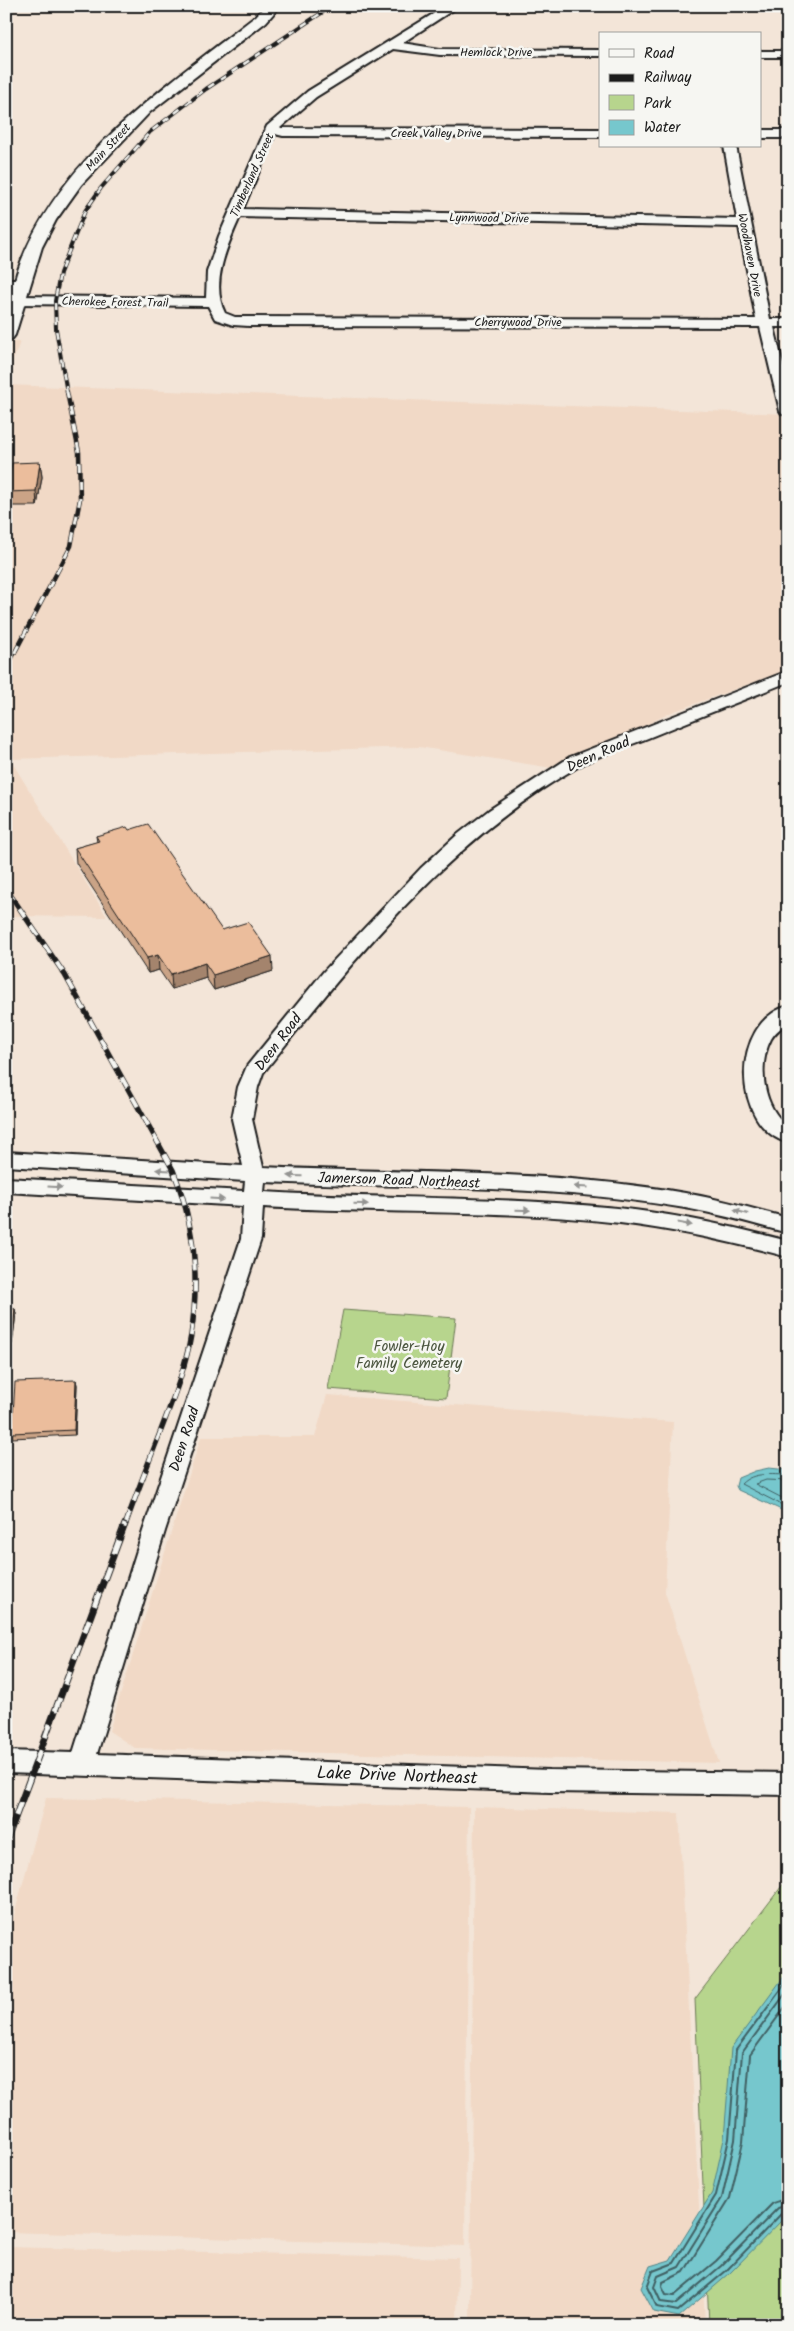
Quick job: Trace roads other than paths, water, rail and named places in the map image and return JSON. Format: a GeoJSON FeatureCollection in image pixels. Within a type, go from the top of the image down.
{"type":"FeatureCollection","features":[{"type":"Feature","properties":{"kind":"main road","name":"Main Street"},"geometry":{"type":"LineString","coordinates":[[6,334],[34,247],[60,201],[145,109],[261,19],[273,6]]}},
{"type":"Feature","properties":{"kind":"street","name":"Timberland Street"},"geometry":{"type":"LineString","coordinates":[[213,302],[214,272],[225,236],[271,129],[312,94],[454,6]]}},
{"type":"Feature","properties":{"kind":"street","name":"Hemlock Drive"},"geometry":{"type":"LineString","coordinates":[[392,45],[440,52],[599,53]]}},
{"type":"Feature","properties":{"kind":"street"},"geometry":{"type":"LineString","coordinates":[[762,54],[788,54]]}},
{"type":"Feature","properties":{"kind":"street","name":"Creek Valley Drive"},"geometry":{"type":"LineString","coordinates":[[271,129],[283,132],[599,133]]}},
{"type":"Feature","properties":{"kind":"street"},"geometry":{"type":"LineString","coordinates":[[762,134],[788,134]]}},
{"type":"Feature","properties":{"kind":"street","name":"Woodhaven Drive"},"geometry":{"type":"LineString","coordinates":[[730,148],[763,320],[766,323],[787,411]]}},
{"type":"Feature","properties":{"kind":"street","name":"Lynnwood Drive"},"geometry":{"type":"LineString","coordinates":[[235,213],[744,223]]}},
{"type":"Feature","properties":{"kind":"street"},"geometry":{"type":"LineString","coordinates":[[6,282],[23,283]]}},
{"type":"Feature","properties":{"kind":"street","name":"Cherokee Forest Trail"},"geometry":{"type":"LineString","coordinates":[[17,300],[213,302]]}},
{"type":"Feature","properties":{"kind":"street","name":"Cherrywood Drive"},"geometry":{"type":"LineString","coordinates":[[213,302],[220,316],[227,320],[249,322],[788,323]]}},
{"type":"Feature","properties":{"kind":"street","name":"Deen Road"},"geometry":{"type":"LineString","coordinates":[[82,1764],[160,1512],[250,1239],[255,1175],[242,1119],[244,1102],[254,1071],[332,975],[427,872],[463,839],[495,814],[576,762],[788,676]]}},
{"type":"Feature","properties":{"kind":"street"},"geometry":{"type":"LineString","coordinates":[[788,1012],[764,1034],[758,1045],[755,1059],[757,1093],[761,1106],[768,1119],[788,1136]]}},
{"type":"Feature","properties":{"kind":"street","name":"Jamerson Road Northeast"},"geometry":{"type":"LineString","coordinates":[[6,1159],[255,1175],[617,1189],[702,1203],[788,1226]]}},
{"type":"Feature","properties":{"kind":"street","name":"Jamerson Road Northeast"},"geometry":{"type":"LineString","coordinates":[[6,1185],[252,1200],[610,1214],[689,1225],[788,1249]]}},
{"type":"Feature","properties":{"kind":"street","name":"Lake Drive Northeast"},"geometry":{"type":"LineString","coordinates":[[6,1762],[549,1781],[788,1784]]}},
{"type":"Feature","properties":{"kind":"water"},"geometry":{"type":"Polygon","coordinates":[[[769,1468],[788,1470],[788,1513],[738,1490],[736,1486],[738,1478],[769,1468]]]}},
{"type":"Feature","properties":{"kind":"water"},"geometry":{"type":"Polygon","coordinates":[[[788,1971],[788,2214],[729,2274],[679,2317],[654,2312],[641,2288],[650,2266],[670,2260],[712,2193],[724,2139],[731,2048],[788,1971]]]}},
{"type":"Feature","properties":{"kind":"railway"},"geometry":{"type":"LineString","coordinates":[[67,393],[56,329],[55,301],[60,273],[85,211],[101,188],[150,132],[206,89],[332,6]]}},
{"type":"Feature","properties":{"kind":"railway"},"geometry":{"type":"LineString","coordinates":[[6,669],[71,546],[80,499],[79,452],[67,392]]}},
{"type":"Feature","properties":{"kind":"railway"},"geometry":{"type":"LineString","coordinates":[[7,890],[65,975],[173,1170],[186,1210],[190,1230],[195,1271],[195,1292],[189,1347],[175,1392],[125,1526]]}},
{"type":"Feature","properties":{"kind":"railway"},"geometry":{"type":"LineString","coordinates":[[6,1842],[125,1524]]}},
{"type":"Feature","properties":{"kind":"park label","name":"Fowler-Hoy Family Cemetery"},"geometry":{"type":"Point","coordinates":[409,1354]}}]}
